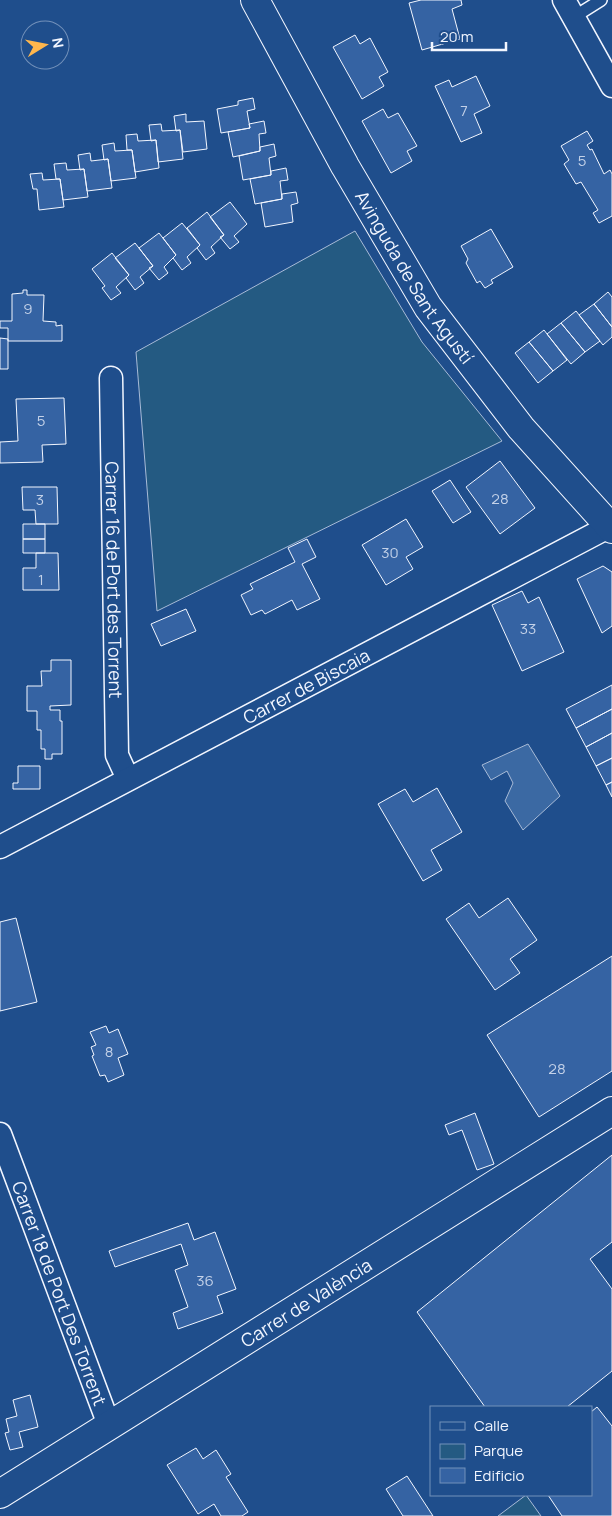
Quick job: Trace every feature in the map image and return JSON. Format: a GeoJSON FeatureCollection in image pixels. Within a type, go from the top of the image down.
{"type":"FeatureCollection","features":[{"type":"Feature","properties":{"kind":"street","name":"Avinguda de Sant Agustí"},"geometry":{"type":"LineString","coordinates":[[255,0],[345,166],[428,307],[521,428],[611,527]]}},
{"type":"Feature","properties":{"kind":"street"},"geometry":{"type":"LineString","coordinates":[[569,8],[612,86]]}},
{"type":"Feature","properties":{"kind":"street","name":"Carrer 16 de Port des Torrent"},"geometry":{"type":"LineString","coordinates":[[110,378],[117,755],[128,779]]}},
{"type":"Feature","properties":{"kind":"street","name":"Carrer de Biscaia"},"geometry":{"type":"LineString","coordinates":[[0,847],[611,527]]}},
{"type":"Feature","properties":{"kind":"street","name":"Carrer de València"},"geometry":{"type":"LineString","coordinates":[[0,1494],[612,1111]]}},
{"type":"Feature","properties":{"kind":"street","name":"Carrer 18 de Port Des Torrent"},"geometry":{"type":"LineString","coordinates":[[0,1134],[109,1425]]}},
{"type":"Feature","properties":{"kind":"lane"},"geometry":{"type":"LineString","coordinates":[[569,8],[602,0]]}},
{"type":"Feature","properties":{"kind":"green space"},"geometry":{"type":"Polygon","coordinates":[[[355,231],[422,342],[502,441],[157,611],[136,352],[355,231]]]}},
{"type":"Feature","properties":{"kind":"green space"},"geometry":{"type":"Polygon","coordinates":[[[527,1496],[541,1516],[498,1516],[527,1496]]]}},
{"type":"Feature","properties":{"kind":"shaded area"},"geometry":{"type":"Polygon","coordinates":[[[528,744],[560,796],[523,830],[505,801],[513,783],[507,771],[491,780],[482,765],[528,744]]]}},
{"type":"Feature","properties":{"kind":"building"},"geometry":{"type":"Polygon","coordinates":[[[421,0],[461,0],[462,5],[452,9],[460,39],[422,50],[409,3],[421,0]]]}},
{"type":"Feature","properties":{"kind":"building"},"geometry":{"type":"Polygon","coordinates":[[[355,35],[360,44],[370,38],[388,72],[379,77],[384,86],[362,99],[333,47],[355,35]]]}},
{"type":"Feature","properties":{"kind":"building"},"geometry":{"type":"Polygon","coordinates":[[[476,76],[490,106],[474,114],[482,133],[461,142],[435,86],[449,80],[452,87],[476,76]]]}},
{"type":"Feature","properties":{"kind":"building"},"geometry":{"type":"Polygon","coordinates":[[[253,98],[255,109],[247,111],[250,128],[221,133],[217,109],[238,105],[238,101],[253,98]]]}},
{"type":"Feature","properties":{"kind":"building"},"geometry":{"type":"Polygon","coordinates":[[[383,109],[388,118],[398,113],[417,146],[407,151],[412,161],[391,173],[362,121],[383,109]]]}},
{"type":"Feature","properties":{"kind":"building"},"geometry":{"type":"Polygon","coordinates":[[[186,114],[186,122],[204,121],[207,149],[183,152],[180,130],[176,131],[174,116],[186,114]]]}},
{"type":"Feature","properties":{"kind":"building"},"geometry":{"type":"Polygon","coordinates":[[[264,121],[266,133],[259,134],[260,151],[233,157],[228,132],[250,128],[249,124],[264,121]]]}},
{"type":"Feature","properties":{"kind":"building"},"geometry":{"type":"Polygon","coordinates":[[[161,124],[162,131],[180,130],[183,159],[158,162],[156,140],[151,141],[149,125],[161,124]]]}},
{"type":"Feature","properties":{"kind":"building"},"geometry":{"type":"Polygon","coordinates":[[[587,131],[593,141],[587,145],[590,150],[592,149],[604,174],[610,170],[612,174],[612,216],[599,223],[593,213],[598,210],[581,182],[576,184],[564,164],[569,160],[561,146],[587,131]]]}},
{"type":"Feature","properties":{"kind":"building"},"geometry":{"type":"Polygon","coordinates":[[[137,134],[138,141],[156,140],[159,168],[135,172],[132,150],[127,150],[126,135],[137,134]]]}},
{"type":"Feature","properties":{"kind":"building"},"geometry":{"type":"Polygon","coordinates":[[[114,143],[115,151],[132,150],[136,178],[111,181],[108,159],[104,160],[102,145],[114,143]]]}},
{"type":"Feature","properties":{"kind":"building"},"geometry":{"type":"Polygon","coordinates":[[[274,144],[276,156],[269,158],[271,175],[243,180],[239,156],[260,151],[260,147],[274,144]]]}},
{"type":"Feature","properties":{"kind":"building"},"geometry":{"type":"Polygon","coordinates":[[[90,153],[91,161],[108,159],[112,188],[87,191],[84,169],[80,170],[78,155],[90,153]]]}},
{"type":"Feature","properties":{"kind":"building"},"geometry":{"type":"Polygon","coordinates":[[[66,163],[67,170],[84,169],[88,197],[63,200],[60,179],[56,179],[54,164],[66,163]]]}},
{"type":"Feature","properties":{"kind":"building"},"geometry":{"type":"Polygon","coordinates":[[[286,168],[288,180],[280,181],[282,199],[255,204],[250,179],[271,175],[271,171],[286,168]]]}},
{"type":"Feature","properties":{"kind":"building"},"geometry":{"type":"Polygon","coordinates":[[[42,173],[43,180],[60,179],[64,207],[39,210],[37,189],[33,189],[30,174],[42,173]]]}},
{"type":"Feature","properties":{"kind":"building"},"geometry":{"type":"Polygon","coordinates":[[[296,192],[298,203],[291,205],[293,222],[265,227],[261,203],[282,199],[282,194],[296,192]]]}},
{"type":"Feature","properties":{"kind":"building"},"geometry":{"type":"Polygon","coordinates":[[[230,202],[247,224],[234,236],[239,242],[230,249],[220,237],[224,235],[210,217],[230,202]]]}},
{"type":"Feature","properties":{"kind":"building"},"geometry":{"type":"Polygon","coordinates":[[[207,212],[224,235],[211,247],[215,253],[206,260],[197,248],[200,245],[187,228],[207,212]]]}},
{"type":"Feature","properties":{"kind":"building"},"geometry":{"type":"Polygon","coordinates":[[[182,223],[200,245],[187,257],[191,263],[182,270],[173,258],[176,255],[163,238],[182,223]]]}},
{"type":"Feature","properties":{"kind":"building"},"geometry":{"type":"Polygon","coordinates":[[[491,229],[513,267],[491,280],[493,283],[485,288],[480,281],[477,283],[466,263],[468,259],[461,246],[491,229]]]}},
{"type":"Feature","properties":{"kind":"building"},"geometry":{"type":"Polygon","coordinates":[[[159,233],[176,255],[164,267],[168,273],[159,280],[149,268],[153,266],[139,248],[159,233]]]}},
{"type":"Feature","properties":{"kind":"building"},"geometry":{"type":"Polygon","coordinates":[[[135,243],[153,266],[140,277],[144,283],[135,290],[126,278],[129,275],[115,258],[135,243]]]}},
{"type":"Feature","properties":{"kind":"building"},"geometry":{"type":"Polygon","coordinates":[[[112,253],[129,275],[116,287],[121,293],[111,300],[102,288],[105,286],[92,269],[112,253]]]}},
{"type":"Feature","properties":{"kind":"building"},"geometry":{"type":"Polygon","coordinates":[[[23,290],[27,290],[27,295],[44,295],[43,321],[56,322],[56,326],[62,325],[62,341],[8,341],[8,328],[0,328],[0,321],[12,321],[12,294],[23,293],[23,290]]]}},
{"type":"Feature","properties":{"kind":"building"},"geometry":{"type":"Polygon","coordinates":[[[608,292],[612,297],[612,327],[594,304],[608,292]]]}},
{"type":"Feature","properties":{"kind":"building"},"geometry":{"type":"Polygon","coordinates":[[[594,304],[612,327],[612,337],[603,345],[579,315],[594,304]]]}},
{"type":"Feature","properties":{"kind":"building"},"geometry":{"type":"Polygon","coordinates":[[[576,311],[600,341],[585,352],[561,323],[576,311]]]}},
{"type":"Feature","properties":{"kind":"building"},"geometry":{"type":"Polygon","coordinates":[[[561,323],[585,352],[571,364],[547,334],[561,323]]]}},
{"type":"Feature","properties":{"kind":"building"},"geometry":{"type":"Polygon","coordinates":[[[544,330],[567,360],[553,371],[529,342],[544,330]]]}},
{"type":"Feature","properties":{"kind":"building"},"geometry":{"type":"Polygon","coordinates":[[[0,338],[8,339],[8,369],[0,369],[0,338]]]}},
{"type":"Feature","properties":{"kind":"building"},"geometry":{"type":"Polygon","coordinates":[[[529,342],[553,371],[538,383],[515,353],[529,342]]]}},
{"type":"Feature","properties":{"kind":"building"},"geometry":{"type":"Polygon","coordinates":[[[64,398],[66,444],[42,445],[43,462],[0,463],[0,442],[18,441],[16,399],[64,398]]]}},
{"type":"Feature","properties":{"kind":"building"},"geometry":{"type":"Polygon","coordinates":[[[500,461],[535,508],[500,534],[466,487],[500,461]]]}},
{"type":"Feature","properties":{"kind":"building"},"geometry":{"type":"Polygon","coordinates":[[[450,480],[471,512],[453,523],[432,491],[450,480]]]}},
{"type":"Feature","properties":{"kind":"building"},"geometry":{"type":"Polygon","coordinates":[[[22,487],[57,487],[58,524],[36,524],[35,510],[23,510],[22,487]]]}},
{"type":"Feature","properties":{"kind":"building"},"geometry":{"type":"Polygon","coordinates":[[[406,519],[423,547],[406,557],[413,569],[386,585],[362,545],[406,519]]]}},
{"type":"Feature","properties":{"kind":"building"},"geometry":{"type":"Polygon","coordinates":[[[23,524],[45,524],[45,539],[23,539],[23,524]]]}},
{"type":"Feature","properties":{"kind":"building"},"geometry":{"type":"Polygon","coordinates":[[[23,539],[45,539],[45,553],[23,553],[23,539]]]}},
{"type":"Feature","properties":{"kind":"building"},"geometry":{"type":"Polygon","coordinates":[[[307,539],[316,557],[302,564],[320,599],[297,610],[292,600],[265,614],[262,610],[251,615],[241,595],[253,589],[250,584],[295,562],[288,548],[307,539]]]}},
{"type":"Feature","properties":{"kind":"building"},"geometry":{"type":"Polygon","coordinates":[[[36,553],[58,553],[59,590],[23,590],[23,568],[36,568],[36,553]]]}},
{"type":"Feature","properties":{"kind":"building"},"geometry":{"type":"Polygon","coordinates":[[[603,566],[612,572],[612,626],[602,633],[577,579],[603,566]]]}},
{"type":"Feature","properties":{"kind":"building"},"geometry":{"type":"Polygon","coordinates":[[[522,591],[528,603],[539,597],[564,652],[522,671],[492,605],[522,591]]]}},
{"type":"Feature","properties":{"kind":"building"},"geometry":{"type":"Polygon","coordinates":[[[186,609],[196,631],[161,646],[151,624],[186,609]]]}},
{"type":"Feature","properties":{"kind":"building"},"geometry":{"type":"Polygon","coordinates":[[[51,660],[71,660],[71,705],[50,706],[50,710],[60,710],[62,754],[52,754],[52,759],[45,759],[45,749],[41,749],[41,730],[37,730],[37,711],[27,711],[27,686],[42,686],[41,671],[51,671],[51,660]]]}},
{"type":"Feature","properties":{"kind":"building"},"geometry":{"type":"Polygon","coordinates":[[[612,685],[612,709],[576,728],[566,709],[612,685]]]}},
{"type":"Feature","properties":{"kind":"building"},"geometry":{"type":"Polygon","coordinates":[[[612,709],[612,733],[586,747],[576,728],[612,709]]]}},
{"type":"Feature","properties":{"kind":"building"},"geometry":{"type":"Polygon","coordinates":[[[612,733],[612,758],[596,766],[586,747],[612,733]]]}},
{"type":"Feature","properties":{"kind":"building"},"geometry":{"type":"Polygon","coordinates":[[[612,758],[612,782],[606,785],[596,766],[612,758]]]}},
{"type":"Feature","properties":{"kind":"building"},"geometry":{"type":"Polygon","coordinates":[[[18,766],[40,766],[40,789],[13,789],[13,783],[18,783],[18,766]]]}},
{"type":"Feature","properties":{"kind":"building"},"geometry":{"type":"Polygon","coordinates":[[[612,782],[612,797],[606,785],[612,782]]]}},
{"type":"Feature","properties":{"kind":"building"},"geometry":{"type":"Polygon","coordinates":[[[437,788],[462,832],[431,850],[442,870],[423,881],[378,804],[405,789],[413,802],[437,788]]]}},
{"type":"Feature","properties":{"kind":"building"},"geometry":{"type":"Polygon","coordinates":[[[508,898],[537,940],[510,959],[520,973],[495,990],[446,919],[469,903],[479,918],[508,898]]]}},
{"type":"Feature","properties":{"kind":"building"},"geometry":{"type":"Polygon","coordinates":[[[16,918],[37,1002],[0,1011],[0,922],[16,918]]]}},
{"type":"Feature","properties":{"kind":"building"},"geometry":{"type":"Polygon","coordinates":[[[612,956],[612,1071],[539,1117],[487,1035],[612,956]]]}},
{"type":"Feature","properties":{"kind":"building"},"geometry":{"type":"Polygon","coordinates":[[[106,1026],[109,1033],[118,1029],[128,1054],[118,1058],[124,1075],[108,1082],[105,1075],[100,1076],[92,1056],[94,1055],[91,1047],[96,1045],[90,1032],[106,1026]]]}},
{"type":"Feature","properties":{"kind":"building"},"geometry":{"type":"Polygon","coordinates":[[[475,1113],[494,1164],[477,1170],[462,1130],[449,1135],[445,1125],[475,1113]]]}},
{"type":"Feature","properties":{"kind":"building"},"geometry":{"type":"Polygon","coordinates":[[[612,1155],[612,1242],[590,1259],[612,1289],[612,1371],[568,1406],[484,1406],[417,1312],[612,1155]]]}},
{"type":"Feature","properties":{"kind":"building"},"geometry":{"type":"Polygon","coordinates":[[[188,1223],[194,1240],[215,1232],[236,1289],[217,1296],[223,1313],[178,1329],[173,1313],[188,1307],[175,1270],[188,1265],[181,1244],[115,1267],[109,1251],[188,1223]]]}},
{"type":"Feature","properties":{"kind":"building"},"geometry":{"type":"Polygon","coordinates":[[[30,1395],[38,1427],[19,1432],[23,1447],[10,1450],[5,1433],[9,1432],[6,1419],[17,1416],[13,1400],[30,1395]]]}},
{"type":"Feature","properties":{"kind":"building"},"geometry":{"type":"Polygon","coordinates":[[[597,1407],[612,1426],[612,1516],[562,1516],[549,1496],[592,1496],[592,1411],[597,1407]]]}},
{"type":"Feature","properties":{"kind":"building"},"geometry":{"type":"Polygon","coordinates":[[[196,1448],[203,1459],[216,1450],[231,1474],[226,1477],[248,1512],[242,1516],[221,1516],[214,1504],[198,1514],[167,1465],[196,1448]]]}},
{"type":"Feature","properties":{"kind":"building"},"geometry":{"type":"Polygon","coordinates":[[[407,1476],[433,1516],[403,1516],[386,1489],[407,1476]]]}}]}
